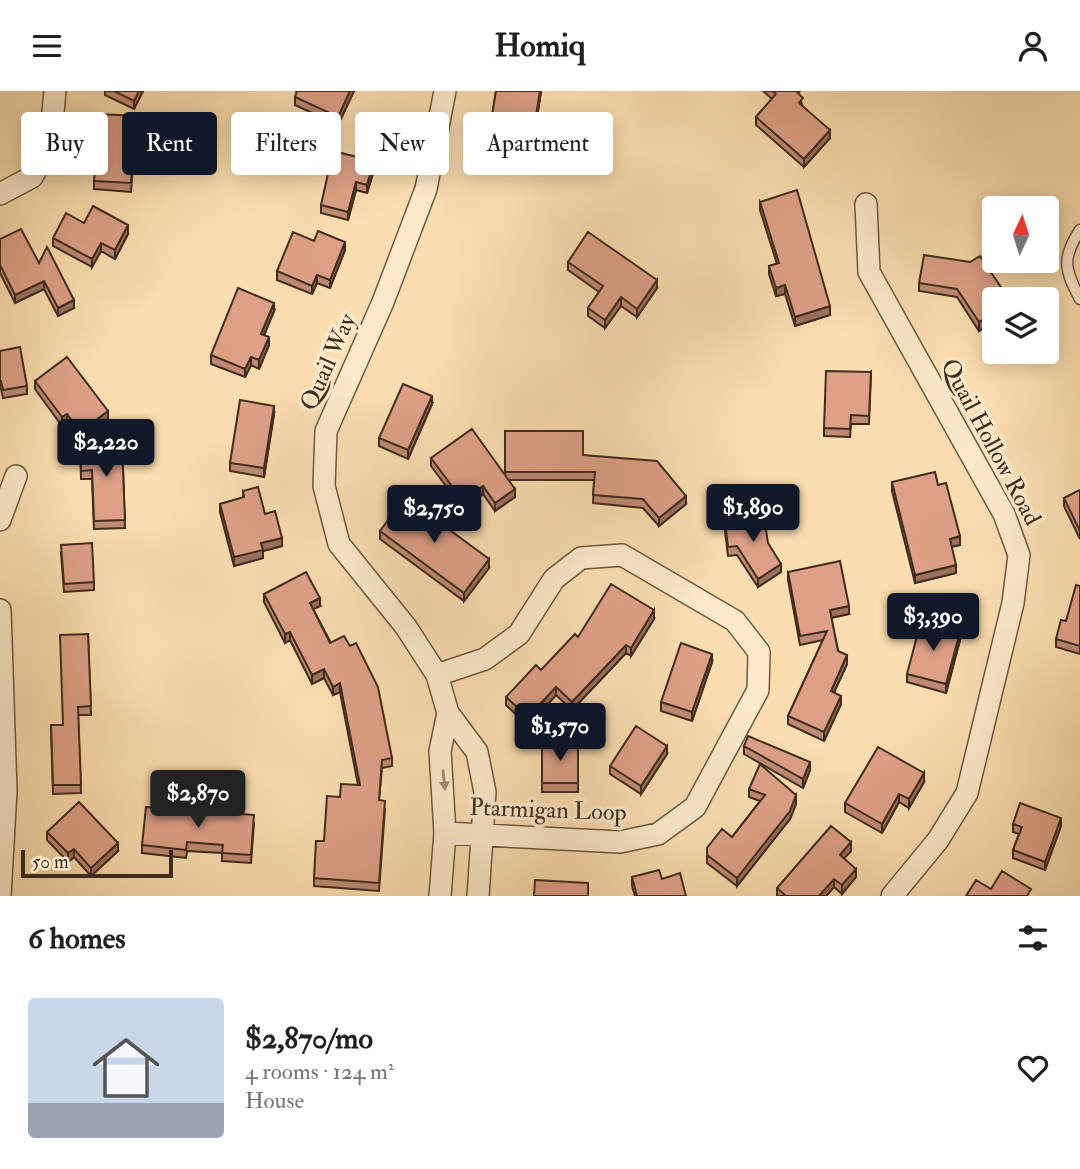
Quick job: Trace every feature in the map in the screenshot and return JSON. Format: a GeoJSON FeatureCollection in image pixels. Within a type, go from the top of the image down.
{"type":"FeatureCollection","features":[{"type":"Feature","properties":{"kind":"street"},"geometry":{"type":"LineString","coordinates":[[0,194],[32,177],[50,143],[55,91]]}},
{"type":"Feature","properties":{"kind":"street","name":"Quail Way"},"geometry":{"type":"LineString","coordinates":[[445,91],[426,189],[383,302],[326,431],[324,486],[339,544],[406,627],[437,675],[448,713],[477,752],[485,792],[478,896]]}},
{"type":"Feature","properties":{"kind":"street","name":"Quail Hollow Road"},"geometry":{"type":"LineString","coordinates":[[866,204],[869,272],[1004,514],[1019,555],[1013,603],[967,793],[938,840],[892,896]]}},
{"type":"Feature","properties":{"kind":"street"},"geometry":{"type":"LineString","coordinates":[[0,520],[16,476]]}},
{"type":"Feature","properties":{"kind":"street","name":"Ptarmigan Loop"},"geometry":{"type":"LineString","coordinates":[[437,675],[485,659],[519,634],[554,579],[581,558],[622,555],[735,621],[759,652],[758,690],[695,807],[658,834],[620,842],[445,833]]}},
{"type":"Feature","properties":{"kind":"street"},"geometry":{"type":"LineString","coordinates":[[0,610],[6,791],[0,896]]}},
{"type":"Feature","properties":{"kind":"street","name":"Quail Way"},"geometry":{"type":"LineString","coordinates":[[440,896],[445,833],[440,751],[448,713]]}},
{"type":"Feature","properties":{"kind":"lane"},"geometry":{"type":"LineString","coordinates":[[1080,230],[1070,246],[1066,271],[1080,299]]}},
{"type":"Feature","properties":{"kind":"building"},"geometry":{"type":"Polygon","coordinates":[[[114,91],[139,91],[134,101],[114,91]]]}},
{"type":"Feature","properties":{"kind":"building"},"geometry":{"type":"Polygon","coordinates":[[[297,91],[350,91],[340,112],[327,112],[295,97],[297,91]]]}},
{"type":"Feature","properties":{"kind":"building"},"geometry":{"type":"Polygon","coordinates":[[[496,91],[540,91],[537,112],[493,112],[496,91]]]}},
{"type":"Feature","properties":{"kind":"building"},"geometry":{"type":"Polygon","coordinates":[[[772,91],[796,91],[803,98],[799,103],[830,130],[804,159],[756,117],[776,94],[772,91]]]}},
{"type":"Feature","properties":{"kind":"building"},"geometry":{"type":"Polygon","coordinates":[[[108,115],[122,115],[122,175],[132,175],[131,183],[94,181],[94,175],[108,175],[108,115]]]}},
{"type":"Feature","properties":{"kind":"building"},"geometry":{"type":"Polygon","coordinates":[[[341,153],[355,156],[355,175],[370,175],[367,185],[356,182],[348,212],[321,205],[328,175],[341,175],[341,153]]]}},
{"type":"Feature","properties":{"kind":"building"},"geometry":{"type":"Polygon","coordinates":[[[797,190],[830,306],[795,317],[785,285],[776,288],[769,266],[779,263],[760,202],[797,190]]]}},
{"type":"Feature","properties":{"kind":"building"},"geometry":{"type":"Polygon","coordinates":[[[93,206],[128,225],[115,250],[101,243],[92,259],[53,238],[66,213],[84,223],[93,206]]]}},
{"type":"Feature","properties":{"kind":"building"},"geometry":{"type":"Polygon","coordinates":[[[21,229],[39,263],[47,247],[74,300],[58,308],[44,281],[15,295],[0,265],[0,239],[21,229]]]}},
{"type":"Feature","properties":{"kind":"building"},"geometry":{"type":"Polygon","coordinates":[[[318,231],[345,242],[330,280],[317,275],[312,286],[277,271],[293,232],[314,241],[318,231]]]}},
{"type":"Feature","properties":{"kind":"building"},"geometry":{"type":"Polygon","coordinates":[[[588,232],[657,280],[637,309],[621,297],[605,320],[588,308],[603,286],[568,262],[588,232]]]}},
{"type":"Feature","properties":{"kind":"building"},"geometry":{"type":"Polygon","coordinates":[[[924,255],[970,262],[980,256],[982,273],[991,273],[1001,287],[982,287],[982,320],[979,322],[957,289],[919,283],[924,255]]]}},
{"type":"Feature","properties":{"kind":"building"},"geometry":{"type":"Polygon","coordinates":[[[238,288],[274,303],[261,334],[269,337],[259,360],[251,357],[245,369],[211,355],[238,288]]]}},
{"type":"Feature","properties":{"kind":"building"},"geometry":{"type":"Polygon","coordinates":[[[20,347],[27,386],[3,390],[0,381],[0,351],[20,347]]]}},
{"type":"Feature","properties":{"kind":"building"},"geometry":{"type":"Polygon","coordinates":[[[67,357],[108,411],[80,432],[67,414],[62,417],[35,381],[67,357]]]}},
{"type":"Feature","properties":{"kind":"building"},"geometry":{"type":"Polygon","coordinates":[[[826,371],[871,372],[869,416],[851,415],[850,429],[824,428],[826,371]]]}},
{"type":"Feature","properties":{"kind":"building"},"geometry":{"type":"Polygon","coordinates":[[[403,384],[432,396],[408,450],[379,438],[403,384]]]}},
{"type":"Feature","properties":{"kind":"building"},"geometry":{"type":"Polygon","coordinates":[[[240,400],[274,406],[264,468],[230,463],[240,400]]]}},
{"type":"Feature","properties":{"kind":"building"},"geometry":{"type":"Polygon","coordinates":[[[472,429],[515,489],[495,503],[483,486],[463,501],[431,458],[472,429]]]}},
{"type":"Feature","properties":{"kind":"building"},"geometry":{"type":"Polygon","coordinates":[[[505,431],[583,431],[583,455],[657,461],[686,496],[659,518],[643,499],[593,495],[595,472],[505,472],[505,431]]]}},
{"type":"Feature","properties":{"kind":"building"},"geometry":{"type":"Polygon","coordinates":[[[122,442],[125,520],[94,521],[92,470],[81,471],[80,444],[122,442]]]}},
{"type":"Feature","properties":{"kind":"building"},"geometry":{"type":"Polygon","coordinates":[[[935,472],[938,485],[946,483],[960,536],[950,539],[956,565],[915,575],[892,482],[935,472]]]}},
{"type":"Feature","properties":{"kind":"building"},"geometry":{"type":"Polygon","coordinates":[[[258,487],[265,514],[275,511],[282,538],[261,543],[263,550],[234,557],[220,504],[244,497],[243,491],[258,487]]]}},
{"type":"Feature","properties":{"kind":"building"},"geometry":{"type":"Polygon","coordinates":[[[1080,490],[1080,531],[1064,498],[1080,490]]]}},
{"type":"Feature","properties":{"kind":"building"},"geometry":{"type":"Polygon","coordinates":[[[405,497],[489,559],[464,593],[380,531],[405,497]]]}},
{"type":"Feature","properties":{"kind":"building"},"geometry":{"type":"Polygon","coordinates":[[[764,517],[768,543],[781,564],[758,579],[737,546],[728,547],[725,522],[764,517]]]}},
{"type":"Feature","properties":{"kind":"building"},"geometry":{"type":"Polygon","coordinates":[[[92,543],[94,582],[64,584],[61,545],[92,543]]]}},
{"type":"Feature","properties":{"kind":"building"},"geometry":{"type":"Polygon","coordinates":[[[840,561],[849,606],[830,610],[838,651],[847,655],[831,691],[841,696],[824,732],[788,716],[827,631],[800,636],[788,572],[840,561]]]}},
{"type":"Feature","properties":{"kind":"building"},"geometry":{"type":"Polygon","coordinates":[[[306,572],[320,598],[310,603],[330,643],[344,636],[350,646],[356,643],[378,687],[392,758],[382,760],[379,800],[385,801],[379,883],[314,878],[316,841],[324,841],[327,796],[340,797],[341,784],[360,785],[340,683],[333,687],[324,669],[312,675],[290,632],[285,634],[264,594],[306,572]]]}},
{"type":"Feature","properties":{"kind":"building"},"geometry":{"type":"Polygon","coordinates":[[[611,584],[654,610],[631,648],[626,645],[572,702],[556,687],[528,717],[506,697],[536,665],[541,670],[575,634],[578,637],[611,584]]]}},
{"type":"Feature","properties":{"kind":"building"},"geometry":{"type":"Polygon","coordinates":[[[1076,585],[1080,586],[1080,646],[1056,639],[1061,620],[1066,621],[1076,585]]]}},
{"type":"Feature","properties":{"kind":"building"},"geometry":{"type":"Polygon","coordinates":[[[921,621],[960,632],[946,684],[907,674],[921,621]]]}},
{"type":"Feature","properties":{"kind":"building"},"geometry":{"type":"Polygon","coordinates":[[[88,634],[91,706],[78,707],[81,785],[53,785],[51,725],[63,725],[60,635],[88,634]]]}},
{"type":"Feature","properties":{"kind":"building"},"geometry":{"type":"Polygon","coordinates":[[[681,643],[712,654],[692,712],[661,702],[681,643]]]}},
{"type":"Feature","properties":{"kind":"building"},"geometry":{"type":"Polygon","coordinates":[[[636,726],[667,746],[641,786],[610,766],[636,726]]]}},
{"type":"Feature","properties":{"kind":"building"},"geometry":{"type":"Polygon","coordinates":[[[748,736],[810,762],[803,779],[744,746],[748,736]]]}},
{"type":"Feature","properties":{"kind":"building"},"geometry":{"type":"Polygon","coordinates":[[[542,743],[578,744],[578,783],[542,783],[542,743]]]}},
{"type":"Feature","properties":{"kind":"building"},"geometry":{"type":"Polygon","coordinates":[[[878,747],[924,773],[909,799],[899,794],[882,824],[845,803],[878,747]]]}},
{"type":"Feature","properties":{"kind":"building"},"geometry":{"type":"Polygon","coordinates":[[[760,764],[796,795],[790,811],[737,878],[707,855],[707,848],[722,829],[732,837],[765,795],[749,789],[760,764]]]}},
{"type":"Feature","properties":{"kind":"building"},"geometry":{"type":"Polygon","coordinates":[[[79,802],[118,843],[91,868],[74,849],[68,853],[47,832],[79,802]]]}},
{"type":"Feature","properties":{"kind":"building"},"geometry":{"type":"Polygon","coordinates":[[[1020,803],[1061,818],[1045,862],[1013,850],[1022,827],[1013,824],[1020,803]]]}},
{"type":"Feature","properties":{"kind":"building"},"geometry":{"type":"Polygon","coordinates":[[[146,807],[254,815],[251,855],[222,853],[223,845],[187,842],[186,850],[142,845],[146,807]]]}},
{"type":"Feature","properties":{"kind":"building"},"geometry":{"type":"Polygon","coordinates":[[[831,826],[851,842],[840,855],[856,869],[842,885],[834,879],[819,896],[786,896],[777,888],[831,826]]]}},
{"type":"Feature","properties":{"kind":"building"},"geometry":{"type":"Polygon","coordinates":[[[659,870],[662,879],[680,873],[686,896],[637,896],[632,877],[659,870]]]}},
{"type":"Feature","properties":{"kind":"building"},"geometry":{"type":"Polygon","coordinates":[[[1002,871],[1031,889],[1027,896],[966,896],[976,880],[991,889],[1002,871]]]}},
{"type":"Feature","properties":{"kind":"building"},"geometry":{"type":"Polygon","coordinates":[[[535,880],[588,883],[588,896],[534,896],[535,880]]]}}]}
